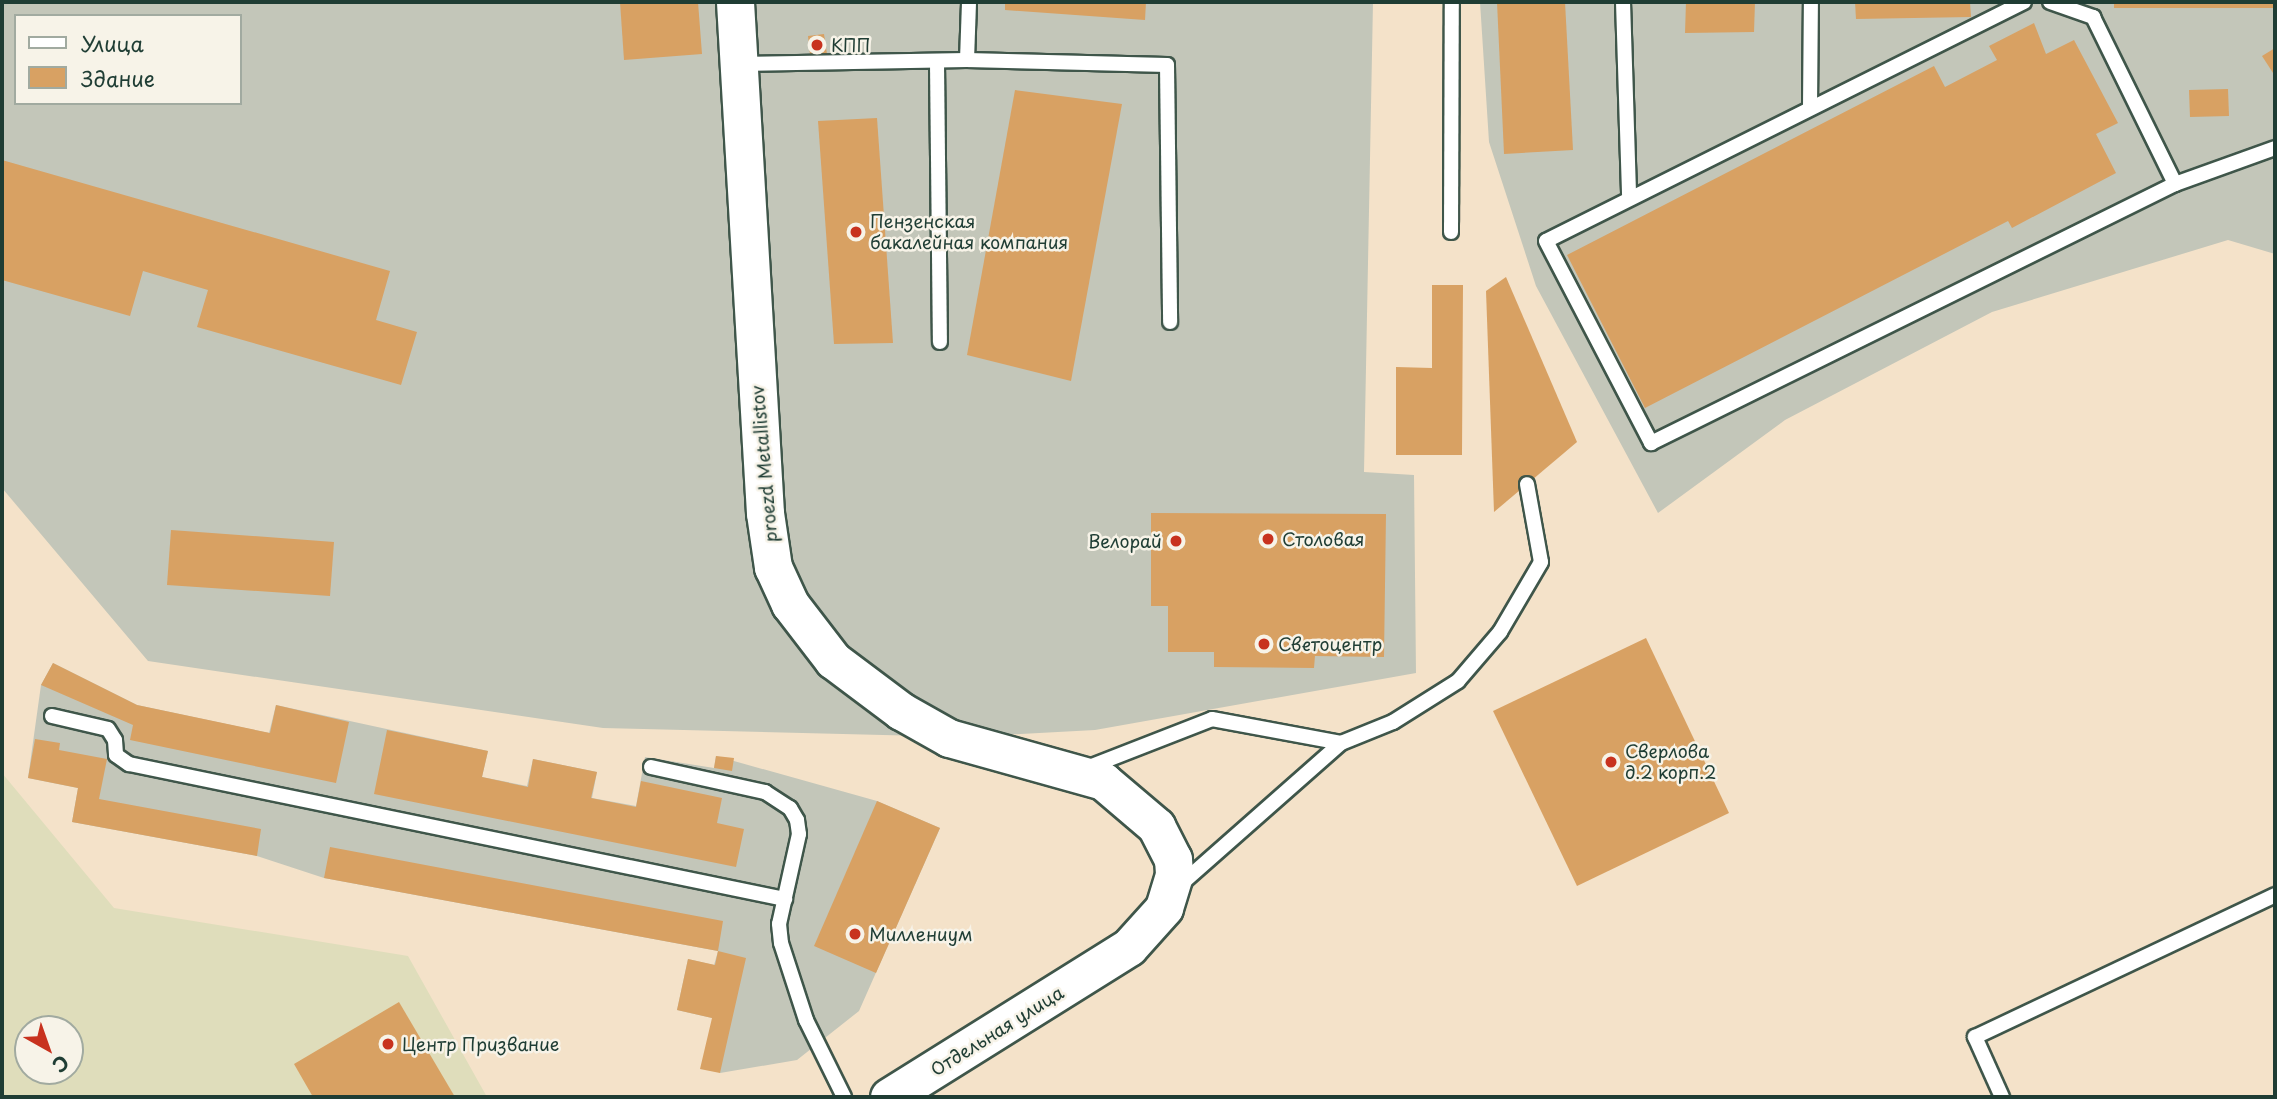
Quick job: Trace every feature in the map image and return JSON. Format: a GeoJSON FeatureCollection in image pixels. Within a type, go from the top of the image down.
{"type":"FeatureCollection","features":[{"type":"Feature","properties":{"kind":"street","name":"proezd Metallistov"},"geometry":{"type":"LineString","coordinates":[[735,2],[765,513],[773,567],[790,604],[833,660],[901,711],[971,746],[1078,771],[1125,795],[1156,826],[1173,859],[1171,892],[1150,927],[1104,965]]}},
{"type":"Feature","properties":{"kind":"street","name":"Отдельная улица"},"geometry":{"type":"LineString","coordinates":[[889,1097],[1104,965]]}},
{"type":"Feature","properties":{"kind":"lane"},"geometry":{"type":"LineString","coordinates":[[967,60],[969,2]]}},
{"type":"Feature","properties":{"kind":"lane"},"geometry":{"type":"LineString","coordinates":[[1451,232],[1452,2]]}},
{"type":"Feature","properties":{"kind":"lane"},"geometry":{"type":"LineString","coordinates":[[1623,2],[1629,198]]}},
{"type":"Feature","properties":{"kind":"lane"},"geometry":{"type":"LineString","coordinates":[[1810,107],[1811,2]]}},
{"type":"Feature","properties":{"kind":"lane"},"geometry":{"type":"LineString","coordinates":[[2024,2],[1546,241],[1651,443],[2175,184],[2275,148]]}},
{"type":"Feature","properties":{"kind":"lane"},"geometry":{"type":"LineString","coordinates":[[2050,2],[2093,17],[2175,184]]}},
{"type":"Feature","properties":{"kind":"lane"},"geometry":{"type":"LineString","coordinates":[[737,64],[967,60],[1167,65],[1170,322]]}},
{"type":"Feature","properties":{"kind":"lane"},"geometry":{"type":"LineString","coordinates":[[937,62],[940,342]]}},
{"type":"Feature","properties":{"kind":"lane"},"geometry":{"type":"LineString","coordinates":[[1171,892],[1341,743],[1394,722],[1458,681],[1500,632],[1541,562],[1527,484]]}},
{"type":"Feature","properties":{"kind":"lane"},"geometry":{"type":"LineString","coordinates":[[52,716],[108,729],[114,736],[116,755],[128,764],[785,899]]}},
{"type":"Feature","properties":{"kind":"lane"},"geometry":{"type":"LineString","coordinates":[[1078,771],[1212,719],[1341,743]]}},
{"type":"Feature","properties":{"kind":"lane"},"geometry":{"type":"LineString","coordinates":[[651,767],[750,787],[790,808],[799,834],[779,924],[788,970],[806,1020],[844,1097]]}},
{"type":"Feature","properties":{"kind":"lane"},"geometry":{"type":"LineString","coordinates":[[2002,1097],[1975,1037],[2275,895]]}},
{"type":"Feature","properties":{"kind":"shaded area"},"geometry":{"type":"Polygon","coordinates":[[[2,2],[1373,2],[1364,472],[1414,475],[1416,673],[1095,730],[964,737],[603,728],[148,661],[2,488],[2,2]]]}},
{"type":"Feature","properties":{"kind":"shaded area"},"geometry":{"type":"Polygon","coordinates":[[[1480,2],[2275,2],[2275,254],[2228,240],[1992,312],[1785,420],[1658,513],[1536,286],[1489,142],[1480,2]]]}},
{"type":"Feature","properties":{"kind":"shaded area"},"geometry":{"type":"Polygon","coordinates":[[[53,663],[137,705],[269,733],[276,705],[488,751],[482,777],[527,786],[533,759],[597,772],[592,798],[636,806],[645,757],[714,768],[716,756],[877,801],[940,828],[859,1011],[797,1060],[720,1073],[712,1018],[677,1010],[688,959],[714,965],[718,951],[324,878],[257,856],[72,822],[78,788],[28,778],[41,685],[53,663]]]}},
{"type":"Feature","properties":{"kind":"shaded area"},"geometry":{"type":"Polygon","coordinates":[[[2,773],[114,908],[408,956],[487,1097],[2,1097],[2,773]]]}},
{"type":"Feature","properties":{"kind":"building"},"geometry":{"type":"Polygon","coordinates":[[[620,2],[698,2],[702,54],[624,60],[620,2]]]}},
{"type":"Feature","properties":{"kind":"building"},"geometry":{"type":"Polygon","coordinates":[[[1005,2],[1146,2],[1145,20],[1005,10],[1005,2]]]}},
{"type":"Feature","properties":{"kind":"building"},"geometry":{"type":"Polygon","coordinates":[[[1497,2],[1565,2],[1573,150],[1504,154],[1497,2]]]}},
{"type":"Feature","properties":{"kind":"building"},"geometry":{"type":"Polygon","coordinates":[[[1686,2],[1755,2],[1754,32],[1685,33],[1686,2]]]}},
{"type":"Feature","properties":{"kind":"building"},"geometry":{"type":"Polygon","coordinates":[[[1855,2],[1970,2],[1971,17],[1856,19],[1855,2]]]}},
{"type":"Feature","properties":{"kind":"building"},"geometry":{"type":"Polygon","coordinates":[[[2114,2],[2275,2],[2275,8],[2114,8],[2114,2]]]}},
{"type":"Feature","properties":{"kind":"building"},"geometry":{"type":"Polygon","coordinates":[[[2034,23],[2046,54],[2074,40],[2118,123],[2096,134],[2116,173],[2012,228],[2008,221],[1645,408],[1567,255],[1934,66],[1945,87],[1997,60],[1989,46],[2034,23]]]}},
{"type":"Feature","properties":{"kind":"building","name":"КПП"},"geometry":{"type":"Polygon","coordinates":[[[824,34],[827,54],[810,55],[808,36],[824,34]]]}},
{"type":"Feature","properties":{"kind":"building"},"geometry":{"type":"Polygon","coordinates":[[[2275,48],[2275,76],[2262,56],[2275,48]]]}},
{"type":"Feature","properties":{"kind":"building"},"geometry":{"type":"Polygon","coordinates":[[[2228,89],[2229,116],[2190,117],[2189,90],[2228,89]]]}},
{"type":"Feature","properties":{"kind":"building"},"geometry":{"type":"Polygon","coordinates":[[[1015,90],[1122,104],[1071,381],[967,355],[1015,90]]]}},
{"type":"Feature","properties":{"kind":"building","name":"Пензенская бакалейная компания"},"geometry":{"type":"Polygon","coordinates":[[[877,118],[893,343],[834,344],[818,121],[877,118]]]}},
{"type":"Feature","properties":{"kind":"building"},"geometry":{"type":"Polygon","coordinates":[[[2,160],[390,271],[376,320],[417,332],[401,385],[197,327],[208,290],[143,271],[130,316],[2,280],[2,160]]]}},
{"type":"Feature","properties":{"kind":"building"},"geometry":{"type":"Polygon","coordinates":[[[1506,277],[1577,442],[1494,512],[1486,291],[1506,277]]]}},
{"type":"Feature","properties":{"kind":"building"},"geometry":{"type":"Polygon","coordinates":[[[1432,285],[1463,285],[1462,455],[1396,455],[1396,367],[1432,368],[1432,285]]]}},
{"type":"Feature","properties":{"kind":"building"},"geometry":{"type":"Polygon","coordinates":[[[1151,513],[1386,514],[1384,657],[1315,656],[1314,668],[1214,667],[1214,652],[1168,652],[1168,606],[1151,606],[1151,513]]]}},
{"type":"Feature","properties":{"kind":"building"},"geometry":{"type":"Polygon","coordinates":[[[171,530],[334,542],[330,596],[167,585],[171,530]]]}},
{"type":"Feature","properties":{"kind":"building","name":"Сверлова д.2 корп.2"},"geometry":{"type":"Polygon","coordinates":[[[1646,638],[1729,813],[1577,886],[1493,711],[1646,638]]]}},
{"type":"Feature","properties":{"kind":"building"},"geometry":{"type":"Polygon","coordinates":[[[53,663],[137,705],[270,733],[276,705],[349,722],[336,783],[130,740],[133,725],[41,685],[53,663]]]}},
{"type":"Feature","properties":{"kind":"building"},"geometry":{"type":"Polygon","coordinates":[[[387,730],[488,751],[482,777],[528,787],[533,759],[597,772],[591,798],[636,807],[641,781],[722,798],[717,823],[744,829],[736,867],[374,794],[387,730]]]}},
{"type":"Feature","properties":{"kind":"building"},"geometry":{"type":"Polygon","coordinates":[[[35,739],[60,743],[59,750],[107,759],[99,799],[261,829],[257,856],[72,822],[78,788],[28,778],[35,739]]]}},
{"type":"Feature","properties":{"kind":"building"},"geometry":{"type":"Polygon","coordinates":[[[716,756],[734,758],[732,771],[714,768],[716,756]]]}},
{"type":"Feature","properties":{"kind":"building"},"geometry":{"type":"Polygon","coordinates":[[[877,801],[940,828],[876,973],[814,946],[877,801]]]}},
{"type":"Feature","properties":{"kind":"building"},"geometry":{"type":"Polygon","coordinates":[[[330,847],[723,921],[718,951],[324,878],[330,847]]]}},
{"type":"Feature","properties":{"kind":"building"},"geometry":{"type":"Polygon","coordinates":[[[718,951],[746,958],[720,1073],[700,1069],[712,1018],[677,1010],[688,959],[715,965],[718,951]]]}},
{"type":"Feature","properties":{"kind":"building"},"geometry":{"type":"Polygon","coordinates":[[[399,1002],[455,1097],[313,1097],[294,1064],[399,1002]]]}},
{"type":"Feature","properties":{"kind":"place","name":"КПП"},"geometry":{"type":"Point","coordinates":[817,45]}},
{"type":"Feature","properties":{"kind":"place","name":"Пензенская бакалейная компания"},"geometry":{"type":"Point","coordinates":[856,232]}},
{"type":"Feature","properties":{"kind":"place","name":"Столовая"},"geometry":{"type":"Point","coordinates":[1268,539]}},
{"type":"Feature","properties":{"kind":"place","name":"Велорай"},"geometry":{"type":"Point","coordinates":[1176,541]}},
{"type":"Feature","properties":{"kind":"place","name":"Светоцентр"},"geometry":{"type":"Point","coordinates":[1264,644]}},
{"type":"Feature","properties":{"kind":"place","name":"Сверлова д.2 корп.2"},"geometry":{"type":"Point","coordinates":[1611,762]}},
{"type":"Feature","properties":{"kind":"place","name":"Миллениум"},"geometry":{"type":"Point","coordinates":[855,934]}},
{"type":"Feature","properties":{"kind":"place","name":"Центр Призвание"},"geometry":{"type":"Point","coordinates":[388,1044]}}]}
